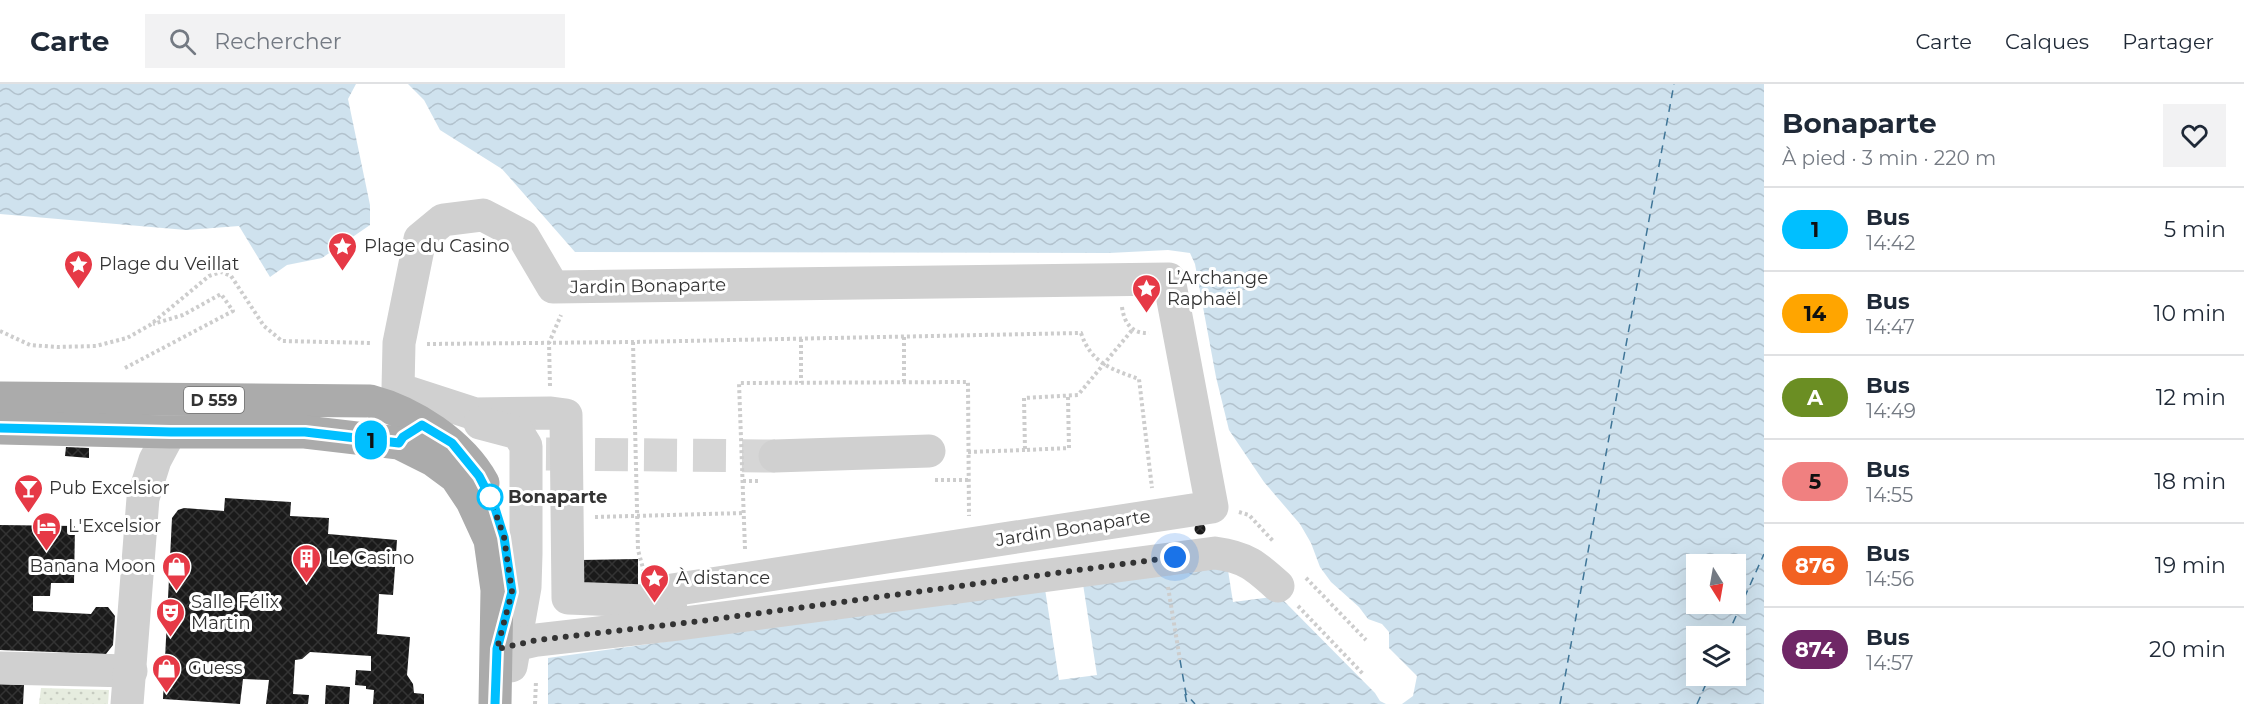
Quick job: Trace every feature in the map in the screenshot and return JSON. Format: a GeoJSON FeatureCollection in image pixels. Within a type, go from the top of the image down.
{"type":"FeatureCollection","features":[{"type":"Feature","properties":{"kind":"main road","name":"D 559"},"geometry":{"type":"LineString","coordinates":[[0,398],[370,401],[392,407],[410,434]]}},
{"type":"Feature","properties":{"kind":"main road","name":"D 559"},"geometry":{"type":"LineString","coordinates":[[0,428],[410,434],[452,443],[479,476],[494,505],[504,537],[512,592],[506,647],[496,700]]}},
{"type":"Feature","properties":{"kind":"street","name":"Jardin Bonaparte"},"geometry":{"type":"LineString","coordinates":[[483,215],[523,236],[554,287],[1169,279],[1212,507],[672,590],[670,602],[568,598],[567,517],[566,415],[551,413],[476,414],[398,389],[399,343],[420,239],[443,220],[483,215]]}},
{"type":"Feature","properties":{"kind":"street"},"geometry":{"type":"LineString","coordinates":[[410,434],[439,419],[499,427],[518,433],[526,446],[536,454],[527,514],[525,587],[506,647]]}},
{"type":"Feature","properties":{"kind":"street"},"geometry":{"type":"LineString","coordinates":[[127,704],[143,498],[155,460],[171,432]]}},
{"type":"Feature","properties":{"kind":"street"},"geometry":{"type":"LineString","coordinates":[[775,456],[929,451]]}},
{"type":"Feature","properties":{"kind":"street"},"geometry":{"type":"LineString","coordinates":[[506,647],[537,640],[1215,553],[1236,556],[1257,567],[1278,586]]}},
{"type":"Feature","properties":{"kind":"street"},"geometry":{"type":"LineString","coordinates":[[0,668],[130,671]]}},
{"type":"Feature","properties":{"kind":"path"},"geometry":{"type":"LineString","coordinates":[[2,332],[30,345],[96,346],[127,338],[150,325],[209,276],[221,272],[231,276],[264,326],[282,341],[633,342]]}},
{"type":"Feature","properties":{"kind":"path"},"geometry":{"type":"LineString","coordinates":[[115,400],[117,372],[233,311],[221,294],[183,315],[150,325]]}},
{"type":"Feature","properties":{"kind":"path"},"geometry":{"type":"LineString","coordinates":[[1025,450],[1024,398],[1078,395],[1133,329]]}},
{"type":"Feature","properties":{"kind":"path"},"geometry":{"type":"LineString","coordinates":[[904,337],[904,382]]}},
{"type":"Feature","properties":{"kind":"path"},"geometry":{"type":"LineString","coordinates":[[801,339],[801,383]]}},
{"type":"Feature","properties":{"kind":"path"},"geometry":{"type":"LineString","coordinates":[[968,452],[1069,448],[1068,397]]}},
{"type":"Feature","properties":{"kind":"path"},"geometry":{"type":"LineString","coordinates":[[567,517],[744,513]]}},
{"type":"Feature","properties":{"kind":"path"},"geometry":{"type":"LineString","coordinates":[[1163,558],[1180,660]]}},
{"type":"Feature","properties":{"kind":"path"},"geometry":{"type":"LineString","coordinates":[[1278,586],[1364,675]]}},
{"type":"Feature","properties":{"kind":"shaded area"},"geometry":{"type":"Polygon","coordinates":[[[41,688],[109,690],[108,704],[39,704],[41,688]]]}},
{"type":"Feature","properties":{"kind":"water"},"geometry":{"type":"Polygon","coordinates":[[[0,84],[356,84],[348,99],[370,205],[370,225],[322,258],[287,265],[270,277],[239,226],[186,230],[0,214],[0,84]]]}},
{"type":"Feature","properties":{"kind":"water"},"geometry":{"type":"Polygon","coordinates":[[[408,84],[1764,84],[1764,704],[1402,704],[1413,696],[1417,676],[1389,648],[1389,632],[1382,624],[1368,619],[1359,607],[1331,582],[1320,567],[1311,543],[1300,524],[1264,482],[1229,430],[1216,377],[1195,264],[1190,253],[1168,250],[1109,253],[575,252],[502,169],[440,130],[424,100],[408,84]]]}},
{"type":"Feature","properties":{"kind":"water"},"geometry":{"type":"Polygon","coordinates":[[[1227,564],[1233,602],[1279,596],[1375,693],[1380,701],[1386,704],[548,704],[548,658],[1227,564]]]}},
{"type":"Feature","properties":{"kind":"pier"},"geometry":{"type":"Polygon","coordinates":[[[1083,584],[1097,675],[1059,680],[1045,589],[1083,584]]]}},
{"type":"Feature","properties":{"kind":"building"},"geometry":{"type":"Polygon","coordinates":[[[66,447],[89,448],[89,458],[65,456],[66,447]]]}},
{"type":"Feature","properties":{"kind":"building"},"geometry":{"type":"Polygon","coordinates":[[[225,498],[291,502],[290,516],[329,518],[328,534],[397,540],[393,595],[379,594],[377,634],[410,637],[407,675],[413,684],[414,693],[424,694],[424,704],[373,704],[374,690],[366,689],[366,686],[355,685],[356,670],[371,671],[371,656],[310,652],[302,659],[295,660],[293,694],[309,695],[308,704],[266,704],[269,680],[243,679],[240,704],[163,699],[172,518],[178,510],[184,508],[224,511],[225,498]]]}},
{"type":"Feature","properties":{"kind":"building"},"geometry":{"type":"Polygon","coordinates":[[[1200,524],[1204,525],[1204,533],[1200,534],[1196,533],[1195,529],[1196,525],[1200,524]]]}},
{"type":"Feature","properties":{"kind":"building"},"geometry":{"type":"Polygon","coordinates":[[[0,525],[75,526],[74,583],[51,583],[50,596],[33,596],[33,611],[91,614],[96,607],[108,607],[115,616],[113,645],[106,654],[0,650],[0,525]]]}},
{"type":"Feature","properties":{"kind":"building"},"geometry":{"type":"Polygon","coordinates":[[[638,559],[638,598],[578,600],[581,560],[638,559]]]}},
{"type":"Feature","properties":{"kind":"building"},"geometry":{"type":"Polygon","coordinates":[[[0,684],[24,685],[23,704],[0,704],[0,684]]]}},
{"type":"Feature","properties":{"kind":"building"},"geometry":{"type":"Polygon","coordinates":[[[326,685],[350,687],[349,704],[325,704],[326,685]]]}},
{"type":"Feature","properties":{"kind":"ferry route"},"geometry":{"type":"LineString","coordinates":[[1560,704],[1674,84]]}},
{"type":"Feature","properties":{"kind":"ferry route"},"geometry":{"type":"LineString","coordinates":[[1732,626],[1764,554]]}},
{"type":"Feature","properties":{"kind":"ferry route"},"geometry":{"type":"LineString","coordinates":[[1180,660],[1186,694],[1195,704]]}},
{"type":"Feature","properties":{"kind":"ferry route"},"geometry":{"type":"LineString","coordinates":[[1697,704],[1705,686]]}},
{"type":"Feature","properties":{"kind":"ferry route"},"geometry":{"type":"LineString","coordinates":[[1185,694],[1187,704]]}},
{"type":"Feature","properties":{"kind":"tunnel"},"geometry":{"type":"LineString","coordinates":[[546,454],[775,456]]}},
{"type":"Feature","properties":{"kind":"bus line","name":"1"},"geometry":{"type":"LineString","coordinates":[[0,428],[305,432],[399,443],[403,437],[422,425],[452,443],[479,476],[494,505],[504,537],[512,592],[497,649],[495,704]]}},
{"type":"Feature","properties":{"kind":"place","name":"Plage du Casino"},"geometry":{"type":"Point","coordinates":[343,272]}},
{"type":"Feature","properties":{"kind":"place","name":"Plage du Veillat"},"geometry":{"type":"Point","coordinates":[78,290]}},
{"type":"Feature","properties":{"kind":"place","name":"L’Archange Raphaël"},"geometry":{"type":"Point","coordinates":[1146,314]}},
{"type":"Feature","properties":{"kind":"place","name":"Bonaparte"},"geometry":{"type":"Point","coordinates":[490,497]}},
{"type":"Feature","properties":{"kind":"place","name":"Pub Excelsior"},"geometry":{"type":"Point","coordinates":[28,514]}},
{"type":"Feature","properties":{"kind":"place","name":"L'Excelsior"},"geometry":{"type":"Point","coordinates":[47,552]}},
{"type":"Feature","properties":{"kind":"place","name":"Le Casino"},"geometry":{"type":"Point","coordinates":[307,584]}},
{"type":"Feature","properties":{"kind":"place","name":"Banana Moon"},"geometry":{"type":"Point","coordinates":[177,592]}},
{"type":"Feature","properties":{"kind":"place","name":"À distance"},"geometry":{"type":"Point","coordinates":[655,604]}},
{"type":"Feature","properties":{"kind":"place","name":"Salle Félix Martin"},"geometry":{"type":"Point","coordinates":[170,638]}},
{"type":"Feature","properties":{"kind":"place","name":"Guess"},"geometry":{"type":"Point","coordinates":[167,694]}},
{"type":"Feature","properties":{"kind":"route"},"geometry":{"type":"LineString","coordinates":[[490,497],[504,537],[512,592],[497,649],[537,640],[701,621],[1175,557]]}}]}
